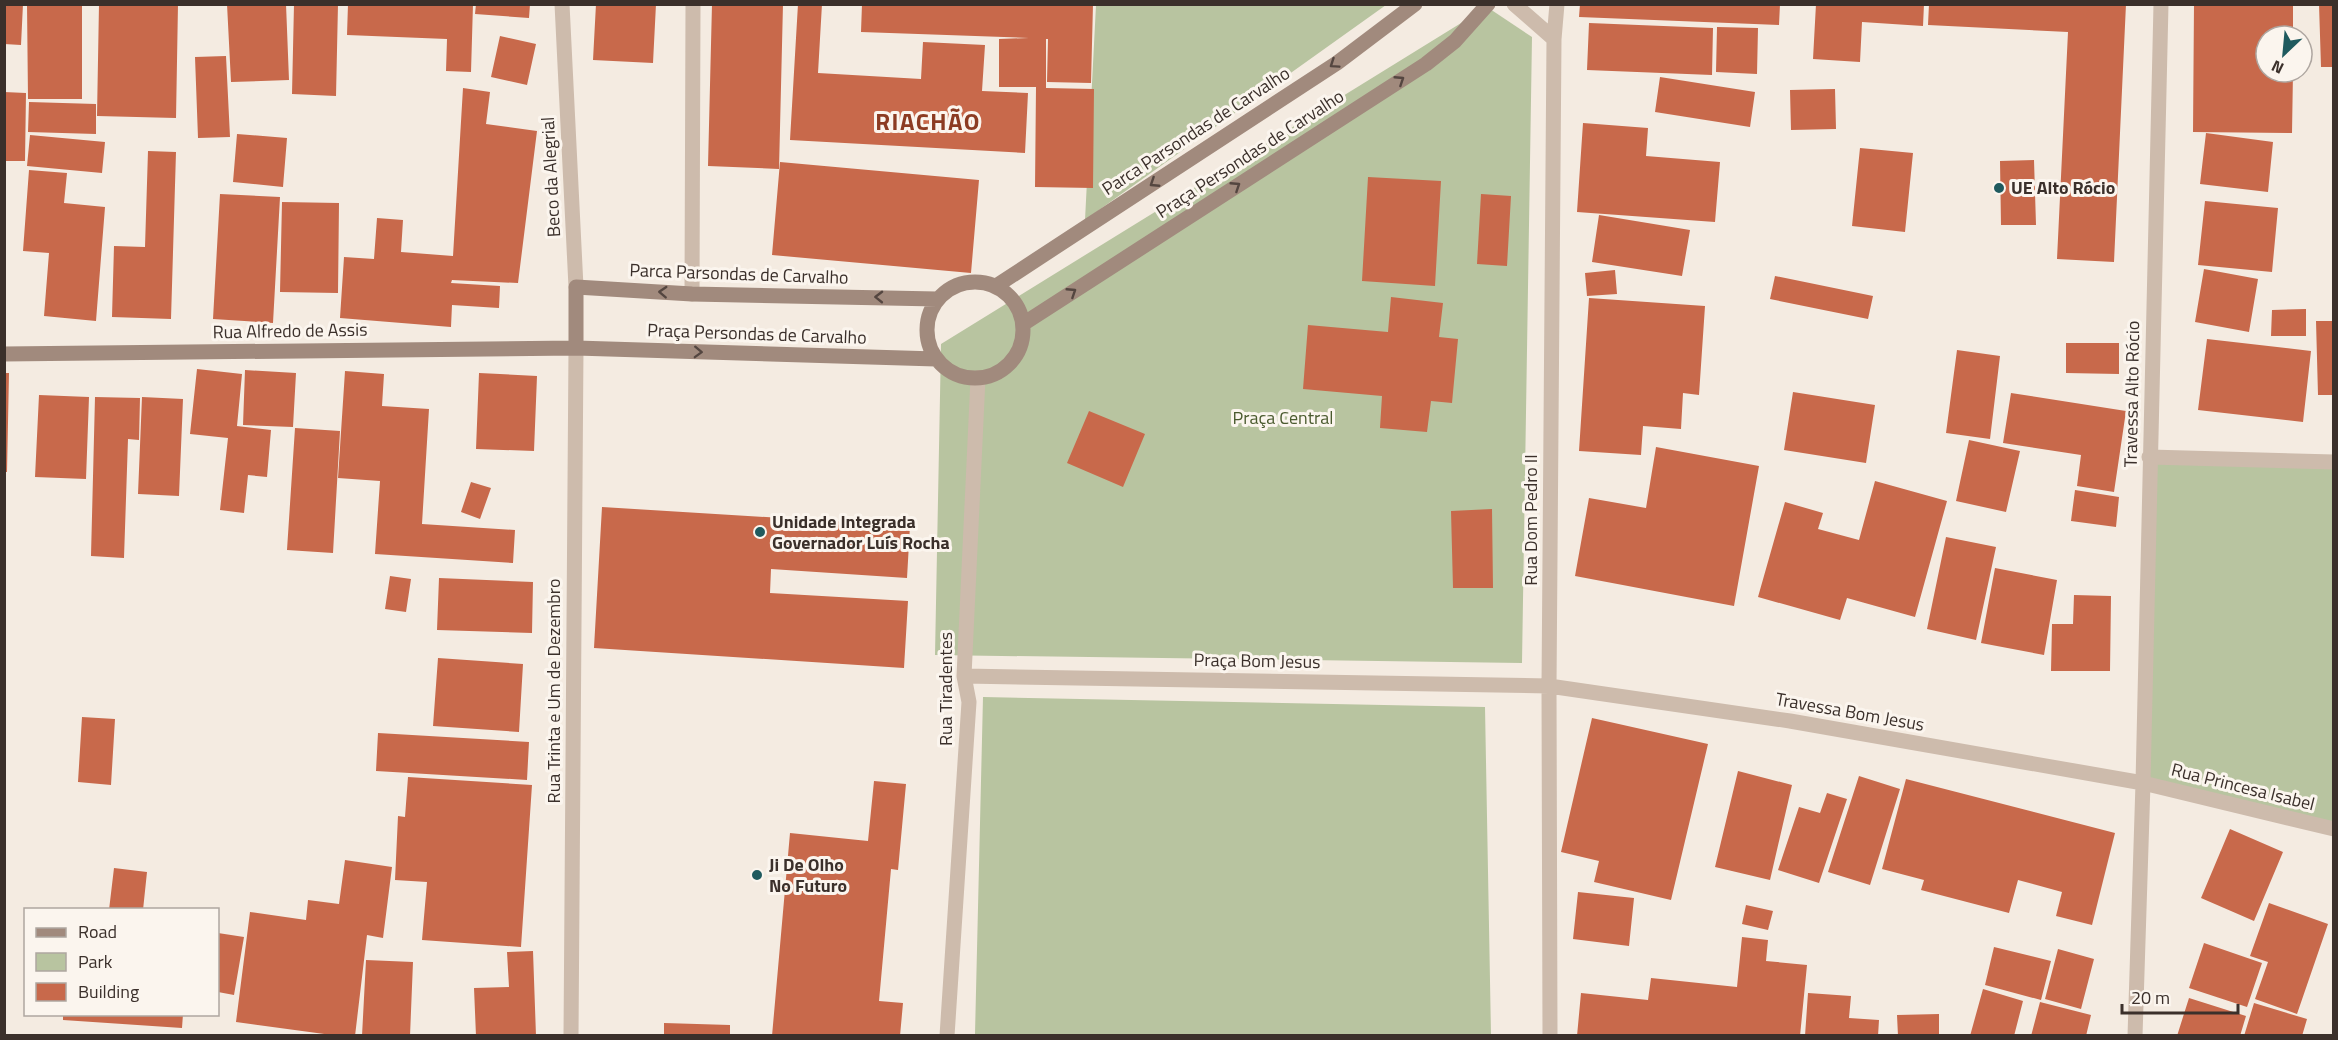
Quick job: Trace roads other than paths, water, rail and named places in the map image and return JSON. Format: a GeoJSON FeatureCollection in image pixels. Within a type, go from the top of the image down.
{"type":"FeatureCollection","features":[{"type":"Feature","properties":{"kind":"street","name":"Beco da Alegrial"},"geometry":{"type":"LineString","coordinates":[[562,4],[576,287],[576,348]]}},
{"type":"Feature","properties":{"kind":"street"},"geometry":{"type":"LineString","coordinates":[[692,294],[693,4]]}},
{"type":"Feature","properties":{"kind":"street","name":"Parca Parsondas de Carvalho"},"geometry":{"type":"LineString","coordinates":[[996,286],[1336,63],[1415,4]]}},
{"type":"Feature","properties":{"kind":"street","name":"Praça Persondas de Carvalho"},"geometry":{"type":"LineString","coordinates":[[1023,324],[1426,64],[1455,41],[1488,4]]}},
{"type":"Feature","properties":{"kind":"street"},"geometry":{"type":"LineString","coordinates":[[1514,4],[1554,39]]}},
{"type":"Feature","properties":{"kind":"street","name":"Rua Dom Pedro II"},"geometry":{"type":"LineString","coordinates":[[1550,1035],[1554,39],[1557,4]]}},
{"type":"Feature","properties":{"kind":"street","name":"Travessa Alto Rócio"},"geometry":{"type":"LineString","coordinates":[[2135,1035],[2161,4]]}},
{"type":"Feature","properties":{"kind":"street"},"geometry":{"type":"LineString","coordinates":[[980,282],[996,286],[1009,295],[1018,308],[1023,324],[1023,339],[1017,354],[1007,366],[978,378],[962,376],[947,370],[936,358],[928,344],[926,328],[937,299],[950,289],[964,283],[980,282]]}},
{"type":"Feature","properties":{"kind":"street","name":"Parca Parsondas de Carvalho"},"geometry":{"type":"LineString","coordinates":[[576,287],[692,294],[937,299]]}},
{"type":"Feature","properties":{"kind":"street","name":"Praça Persondas de Carvalho"},"geometry":{"type":"LineString","coordinates":[[576,348],[936,358]]}},
{"type":"Feature","properties":{"kind":"street","name":"Rua Alfredo de Assis"},"geometry":{"type":"LineString","coordinates":[[4,354],[576,348]]}},
{"type":"Feature","properties":{"kind":"street","name":"Rua Trinta e Um de Dezembro"},"geometry":{"type":"LineString","coordinates":[[571,1035],[576,348]]}},
{"type":"Feature","properties":{"kind":"street","name":"Rua Tiradentes"},"geometry":{"type":"LineString","coordinates":[[947,1035],[969,702],[964,676],[978,378]]}},
{"type":"Feature","properties":{"kind":"street"},"geometry":{"type":"LineString","coordinates":[[2149,457],[2334,462]]}},
{"type":"Feature","properties":{"kind":"street","name":"Praça Bom Jesus"},"geometry":{"type":"LineString","coordinates":[[964,676],[1550,686]]}},
{"type":"Feature","properties":{"kind":"street","name":"Travessa Bom Jesus"},"geometry":{"type":"LineString","coordinates":[[1550,686],[1790,720],[2143,783]]}},
{"type":"Feature","properties":{"kind":"street","name":"Rua Princesa Isabel"},"geometry":{"type":"LineString","coordinates":[[2143,783],[2334,829]]}},
{"type":"Feature","properties":{"kind":"place","name":"UE Alto Rócio"},"geometry":{"type":"Point","coordinates":[1999,188]}},
{"type":"Feature","properties":{"kind":"place","name":"Unidade Integrada Governador Luís Rocha"},"geometry":{"type":"Point","coordinates":[760,532]}},
{"type":"Feature","properties":{"kind":"place","name":"Ji De Olho No Futuro"},"geometry":{"type":"Point","coordinates":[757,875]}},
{"type":"Feature","properties":{"kind":"district","name":"RIACHÃO"},"geometry":{"type":"Point","coordinates":[928,122]}},
{"type":"Feature","properties":{"kind":"park label","name":"Praça Central"},"geometry":{"type":"Point","coordinates":[1283,418]}}]}
